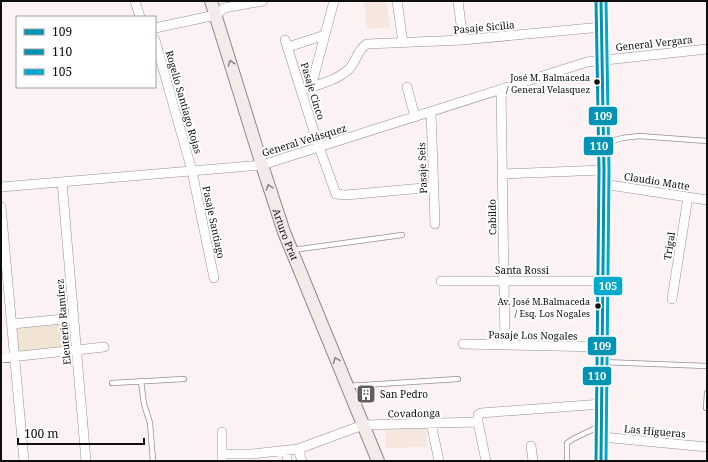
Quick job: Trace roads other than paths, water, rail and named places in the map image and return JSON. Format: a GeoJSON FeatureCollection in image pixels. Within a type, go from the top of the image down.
{"type":"FeatureCollection","features":[{"type":"Feature","properties":{"kind":"street"},"geometry":{"type":"LineString","coordinates":[[135,1],[140,16]]}},
{"type":"Feature","properties":{"kind":"street","name":"Arturo Prat"},"geometry":{"type":"LineString","coordinates":[[211,1],[262,165],[291,251],[378,461]]}},
{"type":"Feature","properties":{"kind":"street"},"geometry":{"type":"LineString","coordinates":[[156,28],[216,15],[224,8],[263,1]]}},
{"type":"Feature","properties":{"kind":"street"},"geometry":{"type":"LineString","coordinates":[[301,90],[311,87],[334,1]]}},
{"type":"Feature","properties":{"kind":"street"},"geometry":{"type":"LineString","coordinates":[[397,1],[402,43]]}},
{"type":"Feature","properties":{"kind":"street"},"geometry":{"type":"LineString","coordinates":[[458,1],[463,40]]}},
{"type":"Feature","properties":{"kind":"street"},"geometry":{"type":"LineString","coordinates":[[601,1],[604,170],[602,461]]}},
{"type":"Feature","properties":{"kind":"street","name":"Pasaje Sicilia"},"geometry":{"type":"LineString","coordinates":[[311,87],[336,79],[350,68],[361,48],[367,44],[463,40],[602,27]]}},
{"type":"Feature","properties":{"kind":"street","name":"Pasaje Cinco"},"geometry":{"type":"LineString","coordinates":[[325,35],[287,43],[319,147],[336,194],[342,195],[434,187]]}},
{"type":"Feature","properties":{"kind":"street","name":"Rogelio Santiago Rojas"},"geometry":{"type":"LineString","coordinates":[[156,44],[192,171]]}},
{"type":"Feature","properties":{"kind":"street","name":"General Vergara"},"geometry":{"type":"LineString","coordinates":[[603,60],[707,49]]}},
{"type":"Feature","properties":{"kind":"street","name":"General Velásquez"},"geometry":{"type":"LineString","coordinates":[[1,187],[262,165],[587,62],[603,60]]}},
{"type":"Feature","properties":{"kind":"street"},"geometry":{"type":"LineString","coordinates":[[407,87],[415,116]]}},
{"type":"Feature","properties":{"kind":"street","name":"Cabildo"},"geometry":{"type":"LineString","coordinates":[[501,89],[505,345]]}},
{"type":"Feature","properties":{"kind":"street","name":"Pasaje Seis"},"geometry":{"type":"LineString","coordinates":[[431,112],[435,224]]}},
{"type":"Feature","properties":{"kind":"street"},"geometry":{"type":"LineString","coordinates":[[502,174],[604,170]]}},
{"type":"Feature","properties":{"kind":"street","name":"Pasaje Santiago"},"geometry":{"type":"LineString","coordinates":[[192,171],[214,278]]}},
{"type":"Feature","properties":{"kind":"street","name":"Eleuterio Ramírez"},"geometry":{"type":"LineString","coordinates":[[62,182],[86,461]]}},
{"type":"Feature","properties":{"kind":"street","name":"Claudio Matte"},"geometry":{"type":"LineString","coordinates":[[603,184],[707,200]]}},
{"type":"Feature","properties":{"kind":"street","name":"Trigal"},"geometry":{"type":"LineString","coordinates":[[672,299],[688,197]]}},
{"type":"Feature","properties":{"kind":"street"},"geometry":{"type":"LineString","coordinates":[[1,206],[24,461]]}},
{"type":"Feature","properties":{"kind":"street","name":"Santa Rossi"},"geometry":{"type":"LineString","coordinates":[[441,281],[603,282]]}},
{"type":"Feature","properties":{"kind":"street"},"geometry":{"type":"LineString","coordinates":[[12,324],[74,318]]}},
{"type":"Feature","properties":{"kind":"street","name":"Pasaje Los Nogales"},"geometry":{"type":"LineString","coordinates":[[463,344],[602,347]]}},
{"type":"Feature","properties":{"kind":"street"},"geometry":{"type":"LineString","coordinates":[[1,358],[104,347]]}},
{"type":"Feature","properties":{"kind":"street"},"geometry":{"type":"LineString","coordinates":[[486,461],[478,422],[478,415],[483,412],[602,404]]}},
{"type":"Feature","properties":{"kind":"street","name":"Covadonga"},"geometry":{"type":"LineString","coordinates":[[222,458],[298,449],[363,425],[478,422]]}},
{"type":"Feature","properties":{"kind":"street"},"geometry":{"type":"LineString","coordinates":[[431,423],[438,461]]}},
{"type":"Feature","properties":{"kind":"street","name":"Las Higueras"},"geometry":{"type":"LineString","coordinates":[[602,431],[707,447]]}},
{"type":"Feature","properties":{"kind":"street"},"geometry":{"type":"LineString","coordinates":[[222,432],[222,458]]}},
{"type":"Feature","properties":{"kind":"street"},"geometry":{"type":"LineString","coordinates":[[530,446],[533,461]]}},
{"type":"Feature","properties":{"kind":"street"},"geometry":{"type":"LineString","coordinates":[[298,449],[302,461]]}},
{"type":"Feature","properties":{"kind":"street"},"geometry":{"type":"LineString","coordinates":[[287,451],[287,461]]}},
{"type":"Feature","properties":{"kind":"lane"},"geometry":{"type":"LineString","coordinates":[[603,141],[613,141],[638,136],[707,141]]}},
{"type":"Feature","properties":{"kind":"lane"},"geometry":{"type":"LineString","coordinates":[[291,251],[402,235]]}},
{"type":"Feature","properties":{"kind":"lane"},"geometry":{"type":"LineString","coordinates":[[602,362],[707,366]]}},
{"type":"Feature","properties":{"kind":"lane"},"geometry":{"type":"LineString","coordinates":[[112,383],[184,379]]}},
{"type":"Feature","properties":{"kind":"lane"},"geometry":{"type":"LineString","coordinates":[[347,386],[458,379]]}},
{"type":"Feature","properties":{"kind":"lane"},"geometry":{"type":"LineString","coordinates":[[141,381],[143,399],[150,423],[153,461]]}},
{"type":"Feature","properties":{"kind":"lane"},"geometry":{"type":"LineString","coordinates":[[707,393],[707,408]]}},
{"type":"Feature","properties":{"kind":"lane"},"geometry":{"type":"LineString","coordinates":[[567,461],[567,444],[572,438],[602,431]]}},
{"type":"Feature","properties":{"kind":"place","name":"José M. Balmaceda / General Velasquez"},"geometry":{"type":"Point","coordinates":[597,82]}},
{"type":"Feature","properties":{"kind":"place","name":"Av. José M.Balmaceda / Esq. Los Nogales"},"geometry":{"type":"Point","coordinates":[598,306]}},
{"type":"Feature","properties":{"kind":"place","name":"San Pedro"},"geometry":{"type":"Point","coordinates":[366,394]}}]}
